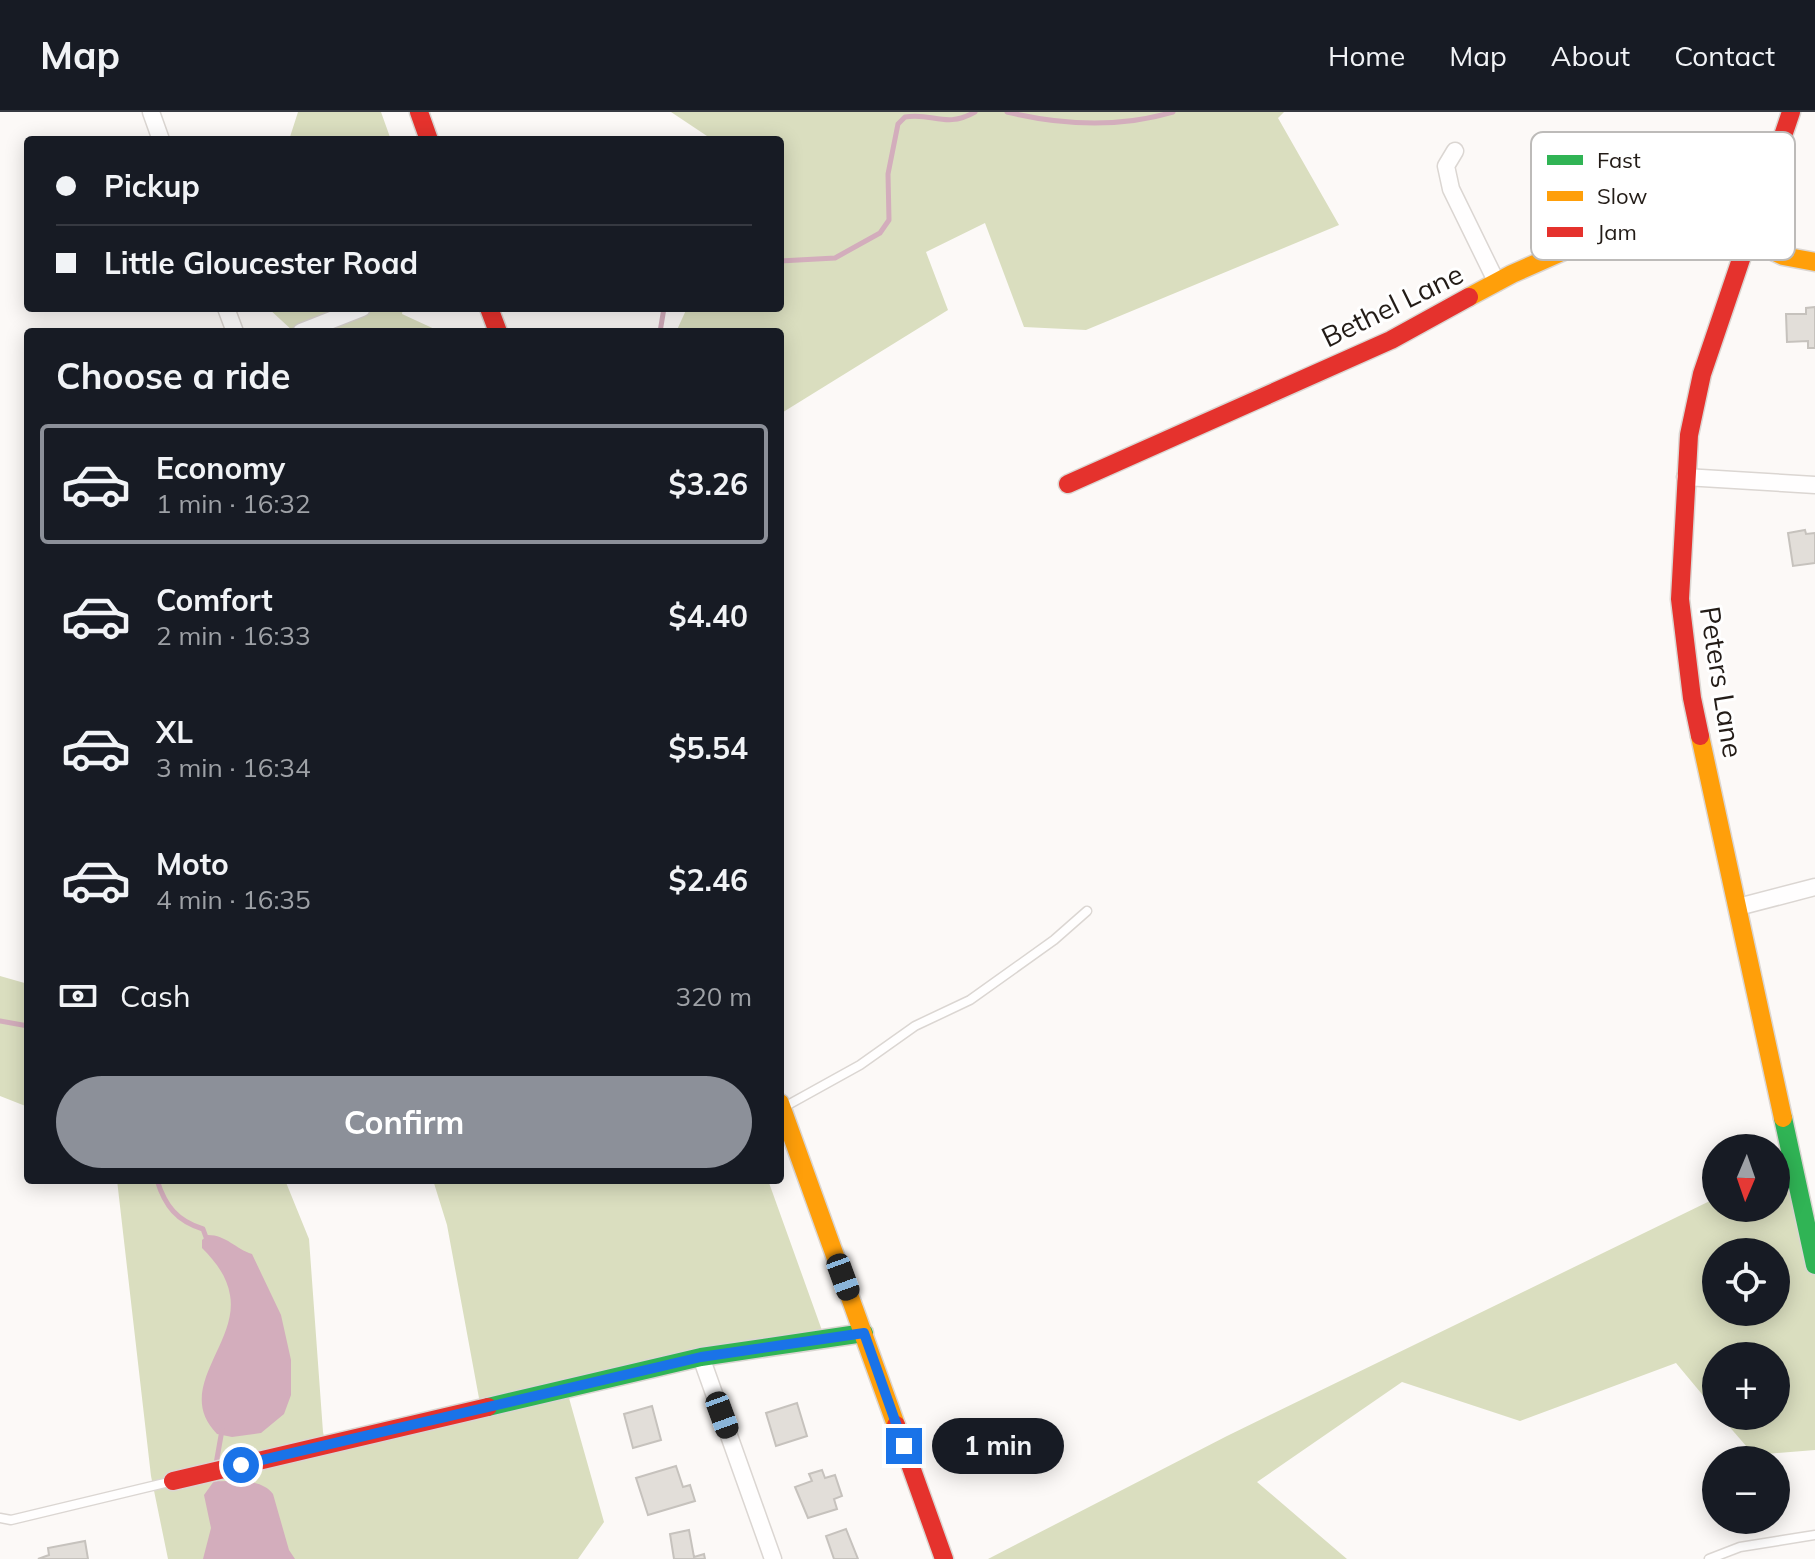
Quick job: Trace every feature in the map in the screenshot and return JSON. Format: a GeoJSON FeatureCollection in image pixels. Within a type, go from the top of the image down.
{"type":"FeatureCollection","features":[{"type":"Feature","properties":{"kind":"street"},"geometry":{"type":"LineString","coordinates":[[151,112],[160,136]]}},
{"type":"Feature","properties":{"kind":"street"},"geometry":{"type":"LineString","coordinates":[[419,112],[428,136]]}},
{"type":"Feature","properties":{"kind":"street","name":"Peters Lane"},"geometry":{"type":"LineString","coordinates":[[1784,132],[1791,112]]}},
{"type":"Feature","properties":{"kind":"street"},"geometry":{"type":"LineString","coordinates":[[1455,151],[1446,166],[1451,189],[1497,283]]}},
{"type":"Feature","properties":{"kind":"street","name":"Bethel Lane"},"geometry":{"type":"LineString","coordinates":[[1795,258],[1815,262]]}},
{"type":"Feature","properties":{"kind":"street","name":"Bethel Lane"},"geometry":{"type":"LineString","coordinates":[[1068,484],[1391,340],[1547,260]]}},
{"type":"Feature","properties":{"kind":"street","name":"Peters Lane"},"geometry":{"type":"LineString","coordinates":[[1741,260],[1702,374],[1689,435],[1680,599],[1692,698],[1815,1265]]}},
{"type":"Feature","properties":{"kind":"street"},"geometry":{"type":"LineString","coordinates":[[311,328],[352,312]]}},
{"type":"Feature","properties":{"kind":"street"},"geometry":{"type":"LineString","coordinates":[[1685,477],[1815,485]]}},
{"type":"Feature","properties":{"kind":"street"},"geometry":{"type":"LineString","coordinates":[[1738,907],[1815,887]]}},
{"type":"Feature","properties":{"kind":"street"},"geometry":{"type":"LineString","coordinates":[[784,1114],[944,1559]]}},
{"type":"Feature","properties":{"kind":"street"},"geometry":{"type":"LineString","coordinates":[[173,1481],[701,1357],[864,1333]]}},
{"type":"Feature","properties":{"kind":"street"},"geometry":{"type":"LineString","coordinates":[[701,1357],[773,1559]]}},
{"type":"Feature","properties":{"kind":"lane"},"geometry":{"type":"LineString","coordinates":[[784,1104],[860,1065],[915,1026],[970,1000],[1054,940],[1087,911]]}},
{"type":"Feature","properties":{"kind":"lane"},"geometry":{"type":"LineString","coordinates":[[0,1518],[11,1520],[173,1481]]}},
{"type":"Feature","properties":{"kind":"lane"},"geometry":{"type":"LineString","coordinates":[[1709,1559],[1740,1547],[1815,1535]]}},
{"type":"Feature","properties":{"kind":"green space"},"geometry":{"type":"Polygon","coordinates":[[[298,112],[381,112],[390,136],[290,136],[298,112]]]}},
{"type":"Feature","properties":{"kind":"green space"},"geometry":{"type":"Polygon","coordinates":[[[671,112],[1284,112],[1278,118],[1339,225],[1086,330],[1024,327],[985,223],[926,252],[948,310],[784,412],[784,328],[678,328],[685,312],[784,312],[784,136],[707,136],[671,112]]]}},
{"type":"Feature","properties":{"kind":"green space"},"geometry":{"type":"Polygon","coordinates":[[[272,312],[402,312],[432,328],[290,328],[272,312]]]}},
{"type":"Feature","properties":{"kind":"green space"},"geometry":{"type":"Polygon","coordinates":[[[0,976],[24,983],[24,1105],[0,1096],[0,976]]]}},
{"type":"Feature","properties":{"kind":"green space"},"geometry":{"type":"Polygon","coordinates":[[[1796,1159],[1815,1255],[1815,1450],[1790,1452],[1790,1446],[1746,1446],[1732,1430],[1790,1430],[1790,1342],[1702,1342],[1702,1394],[1676,1363],[1520,1421],[1402,1382],[1257,1482],[1347,1559],[988,1559],[1227,1436],[1702,1205],[1702,1222],[1790,1222],[1790,1162],[1796,1159]]]}},
{"type":"Feature","properties":{"kind":"green space"},"geometry":{"type":"Polygon","coordinates":[[[117,1184],[287,1184],[309,1239],[323,1432],[327,1449],[481,1409],[447,1225],[434,1184],[769,1184],[824,1336],[567,1391],[604,1522],[578,1559],[168,1559],[151,1476],[117,1184]]]}},
{"type":"Feature","properties":{"kind":"shaded area"},"geometry":{"type":"Polygon","coordinates":[[[208,1235],[220,1237],[252,1254],[281,1315],[291,1360],[291,1395],[284,1414],[261,1433],[232,1437],[217,1434],[205,1417],[202,1400],[204,1383],[226,1331],[230,1313],[226,1281],[202,1248],[202,1240],[208,1235]]]}},
{"type":"Feature","properties":{"kind":"shaded area"},"geometry":{"type":"Polygon","coordinates":[[[214,1481],[246,1482],[268,1489],[273,1494],[289,1550],[295,1559],[203,1559],[211,1528],[204,1495],[214,1481]]]}},
{"type":"Feature","properties":{"kind":"building"},"geometry":{"type":"Polygon","coordinates":[[[1815,307],[1815,348],[1808,348],[1808,341],[1787,342],[1786,314],[1806,314],[1806,308],[1815,307]]]}},
{"type":"Feature","properties":{"kind":"building"},"geometry":{"type":"Polygon","coordinates":[[[1805,530],[1806,534],[1815,533],[1815,563],[1793,566],[1788,533],[1805,530]]]}},
{"type":"Feature","properties":{"kind":"building"},"geometry":{"type":"Polygon","coordinates":[[[797,1403],[807,1436],[776,1446],[766,1413],[797,1403]]]}},
{"type":"Feature","properties":{"kind":"building"},"geometry":{"type":"Polygon","coordinates":[[[652,1406],[661,1440],[633,1448],[624,1414],[652,1406]]]}},
{"type":"Feature","properties":{"kind":"building"},"geometry":{"type":"Polygon","coordinates":[[[676,1466],[683,1487],[690,1485],[695,1501],[648,1515],[636,1478],[676,1466]]]}},
{"type":"Feature","properties":{"kind":"building"},"geometry":{"type":"Polygon","coordinates":[[[822,1470],[825,1478],[835,1475],[842,1496],[834,1499],[837,1509],[808,1518],[795,1487],[812,1481],[809,1474],[822,1470]]]}},
{"type":"Feature","properties":{"kind":"building"},"geometry":{"type":"Polygon","coordinates":[[[846,1529],[858,1559],[834,1559],[826,1536],[846,1529]]]}},
{"type":"Feature","properties":{"kind":"building"},"geometry":{"type":"Polygon","coordinates":[[[689,1530],[694,1557],[704,1554],[705,1559],[674,1559],[670,1534],[689,1530]]]}},
{"type":"Feature","properties":{"kind":"building"},"geometry":{"type":"Polygon","coordinates":[[[85,1541],[88,1559],[38,1559],[49,1555],[48,1548],[85,1541]]]}},
{"type":"Feature","properties":{"kind":"waterway"},"geometry":{"type":"LineString","coordinates":[[784,261],[835,258],[880,233],[889,220],[888,174],[898,124],[905,117],[947,120],[975,112]]}},
{"type":"Feature","properties":{"kind":"waterway"},"geometry":{"type":"LineString","coordinates":[[1007,112],[1048,120],[1090,123],[1132,121],[1173,112]]}},
{"type":"Feature","properties":{"kind":"waterway"},"geometry":{"type":"LineString","coordinates":[[661,328],[663,312]]}},
{"type":"Feature","properties":{"kind":"waterway"},"geometry":{"type":"LineString","coordinates":[[0,1021],[24,1025]]}},
{"type":"Feature","properties":{"kind":"waterway"},"geometry":{"type":"LineString","coordinates":[[159,1184],[173,1211],[186,1222],[203,1229],[207,1240]]}},
{"type":"Feature","properties":{"kind":"waterway"},"geometry":{"type":"LineString","coordinates":[[216,1464],[222,1430]]}},
{"type":"Feature","properties":{"kind":"traffic: fast"},"geometry":{"type":"LineString","coordinates":[[1783,1118],[1815,1265]]}},
{"type":"Feature","properties":{"kind":"traffic: fast"},"geometry":{"type":"LineString","coordinates":[[488,1407],[701,1357],[864,1333]]}},
{"type":"Feature","properties":{"kind":"traffic: slow"},"geometry":{"type":"LineString","coordinates":[[1795,258],[1815,262]]}},
{"type":"Feature","properties":{"kind":"traffic: slow"},"geometry":{"type":"LineString","coordinates":[[1469,297],[1544,260]]}},
{"type":"Feature","properties":{"kind":"traffic: slow"},"geometry":{"type":"LineString","coordinates":[[1700,736],[1783,1118]]}},
{"type":"Feature","properties":{"kind":"traffic: slow"},"geometry":{"type":"LineString","coordinates":[[784,1114],[896,1425]]}},
{"type":"Feature","properties":{"kind":"traffic: jam"},"geometry":{"type":"LineString","coordinates":[[419,112],[428,136]]}},
{"type":"Feature","properties":{"kind":"traffic: jam"},"geometry":{"type":"LineString","coordinates":[[1784,132],[1791,112]]}},
{"type":"Feature","properties":{"kind":"traffic: jam"},"geometry":{"type":"LineString","coordinates":[[1700,736],[1692,698],[1680,599],[1689,435],[1702,374],[1741,260]]}},
{"type":"Feature","properties":{"kind":"traffic: jam"},"geometry":{"type":"LineString","coordinates":[[1068,484],[1391,340],[1469,297]]}},
{"type":"Feature","properties":{"kind":"traffic: jam"},"geometry":{"type":"LineString","coordinates":[[490,312],[496,328]]}},
{"type":"Feature","properties":{"kind":"traffic: jam"},"geometry":{"type":"LineString","coordinates":[[173,1481],[488,1407]]}},
{"type":"Feature","properties":{"kind":"traffic: jam"},"geometry":{"type":"LineString","coordinates":[[896,1425],[944,1559]]}},
{"type":"Feature","properties":{"kind":"route"},"geometry":{"type":"LineString","coordinates":[[241,1465],[701,1357],[864,1333],[904,1446]]}}]}
